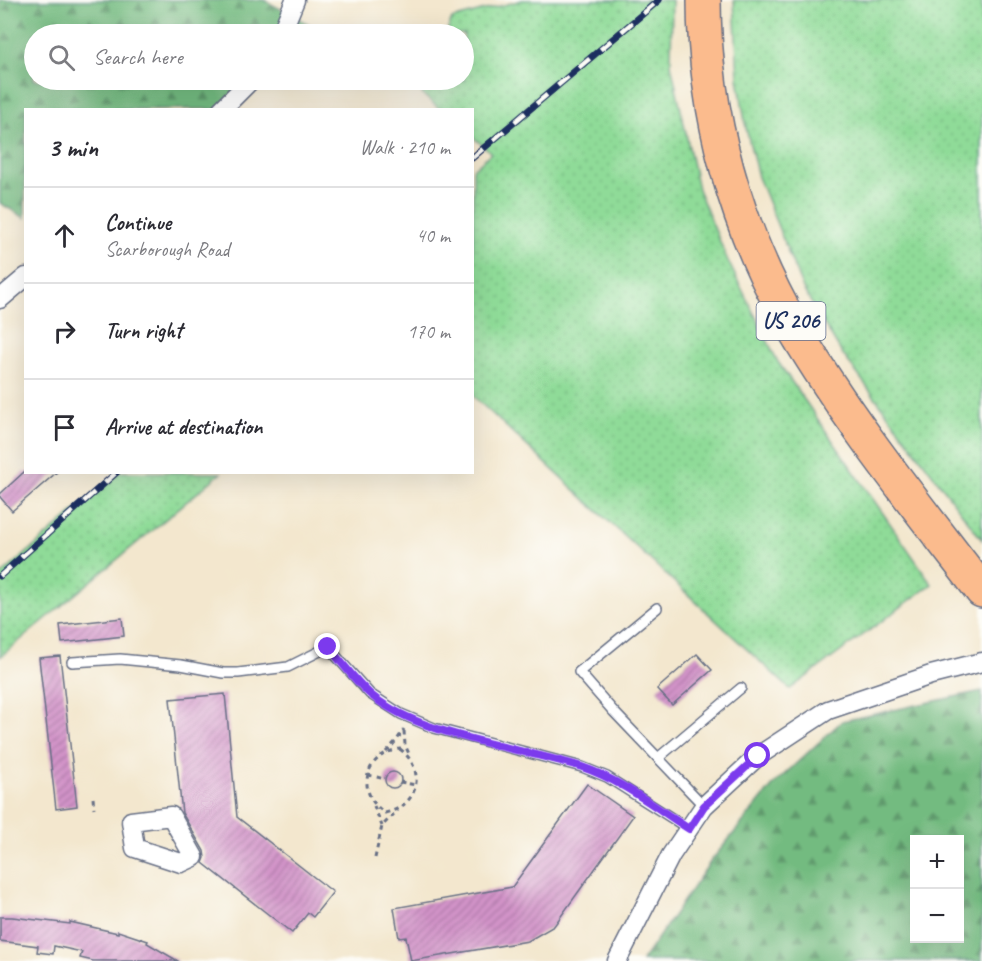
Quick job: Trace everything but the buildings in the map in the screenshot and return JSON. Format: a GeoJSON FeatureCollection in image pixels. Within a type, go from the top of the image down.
{"type":"FeatureCollection","features":[{"type":"Feature","properties":{"kind":"highway","name":"US 206"},"geometry":{"type":"LineString","coordinates":[[705,0],[707,76],[716,125],[740,211],[765,269],[794,328],[852,418],[982,591]]}},
{"type":"Feature","properties":{"kind":"street"},"geometry":{"type":"LineString","coordinates":[[285,24],[295,0]]}},
{"type":"Feature","properties":{"kind":"street"},"geometry":{"type":"LineString","coordinates":[[223,108],[241,90]]}},
{"type":"Feature","properties":{"kind":"street"},"geometry":{"type":"LineString","coordinates":[[0,299],[24,280]]}},
{"type":"Feature","properties":{"kind":"street"},"geometry":{"type":"LineString","coordinates":[[616,961],[671,855],[704,806],[758,756],[828,710],[931,675],[982,662]]}},
{"type":"Feature","properties":{"kind":"lane"},"geometry":{"type":"LineString","coordinates":[[657,608],[579,672],[704,806]]}},
{"type":"Feature","properties":{"kind":"lane"},"geometry":{"type":"LineString","coordinates":[[72,662],[120,658],[181,665],[223,673],[238,673],[288,667],[328,647],[370,694],[400,714],[435,728],[582,767],[607,777],[689,829]]}},
{"type":"Feature","properties":{"kind":"lane"},"geometry":{"type":"LineString","coordinates":[[658,758],[741,688]]}},
{"type":"Feature","properties":{"kind":"path"},"geometry":{"type":"LineString","coordinates":[[375,858],[382,826],[413,794],[416,785],[417,777],[405,745],[405,727],[397,740],[373,764],[368,775],[367,787],[382,826]]}},
{"type":"Feature","properties":{"kind":"path"},"geometry":{"type":"LineString","coordinates":[[385,753],[400,749],[412,761]]}},
{"type":"Feature","properties":{"kind":"path"},"geometry":{"type":"LineString","coordinates":[[368,775],[385,778]]}},
{"type":"Feature","properties":{"kind":"path"},"geometry":{"type":"LineString","coordinates":[[400,782],[416,785]]}},
{"type":"Feature","properties":{"kind":"path"},"geometry":{"type":"LineString","coordinates":[[93,798],[93,808]]}},
{"type":"Feature","properties":{"kind":"path"},"geometry":{"type":"LineString","coordinates":[[373,802],[385,813],[401,807]]}},
{"type":"Feature","properties":{"kind":"green space"},"geometry":{"type":"Polygon","coordinates":[[[0,0],[264,0],[309,24],[24,24],[24,90],[252,90],[231,108],[24,108],[24,217],[0,203],[0,0]]]}},
{"type":"Feature","properties":{"kind":"green space"},"geometry":{"type":"Polygon","coordinates":[[[522,0],[672,0],[671,64],[698,189],[728,261],[778,362],[932,584],[790,689],[474,397],[474,168],[491,153],[474,138],[474,108],[439,108],[422,94],[424,90],[474,90],[474,24],[450,24],[452,19],[522,0]]]}},
{"type":"Feature","properties":{"kind":"green space"},"geometry":{"type":"Polygon","coordinates":[[[734,0],[982,0],[982,540],[841,352],[803,289],[758,177],[746,128],[738,78],[734,0]]]}},
{"type":"Feature","properties":{"kind":"green space"},"geometry":{"type":"Polygon","coordinates":[[[118,474],[220,474],[0,657],[0,576],[118,474]]]}},
{"type":"Feature","properties":{"kind":"green space"},"geometry":{"type":"Polygon","coordinates":[[[982,691],[982,961],[642,961],[711,861],[774,784],[842,721],[982,691]]]}},
{"type":"Feature","properties":{"kind":"railway"},"geometry":{"type":"LineString","coordinates":[[474,156],[659,0]]}},
{"type":"Feature","properties":{"kind":"railway"},"geometry":{"type":"LineString","coordinates":[[0,576],[115,474]]}},
{"type":"Feature","properties":{"kind":"route"},"geometry":{"type":"LineString","coordinates":[[328,647],[370,694],[400,714],[435,728],[582,767],[607,777],[689,829],[704,806],[758,756]]}}]}
